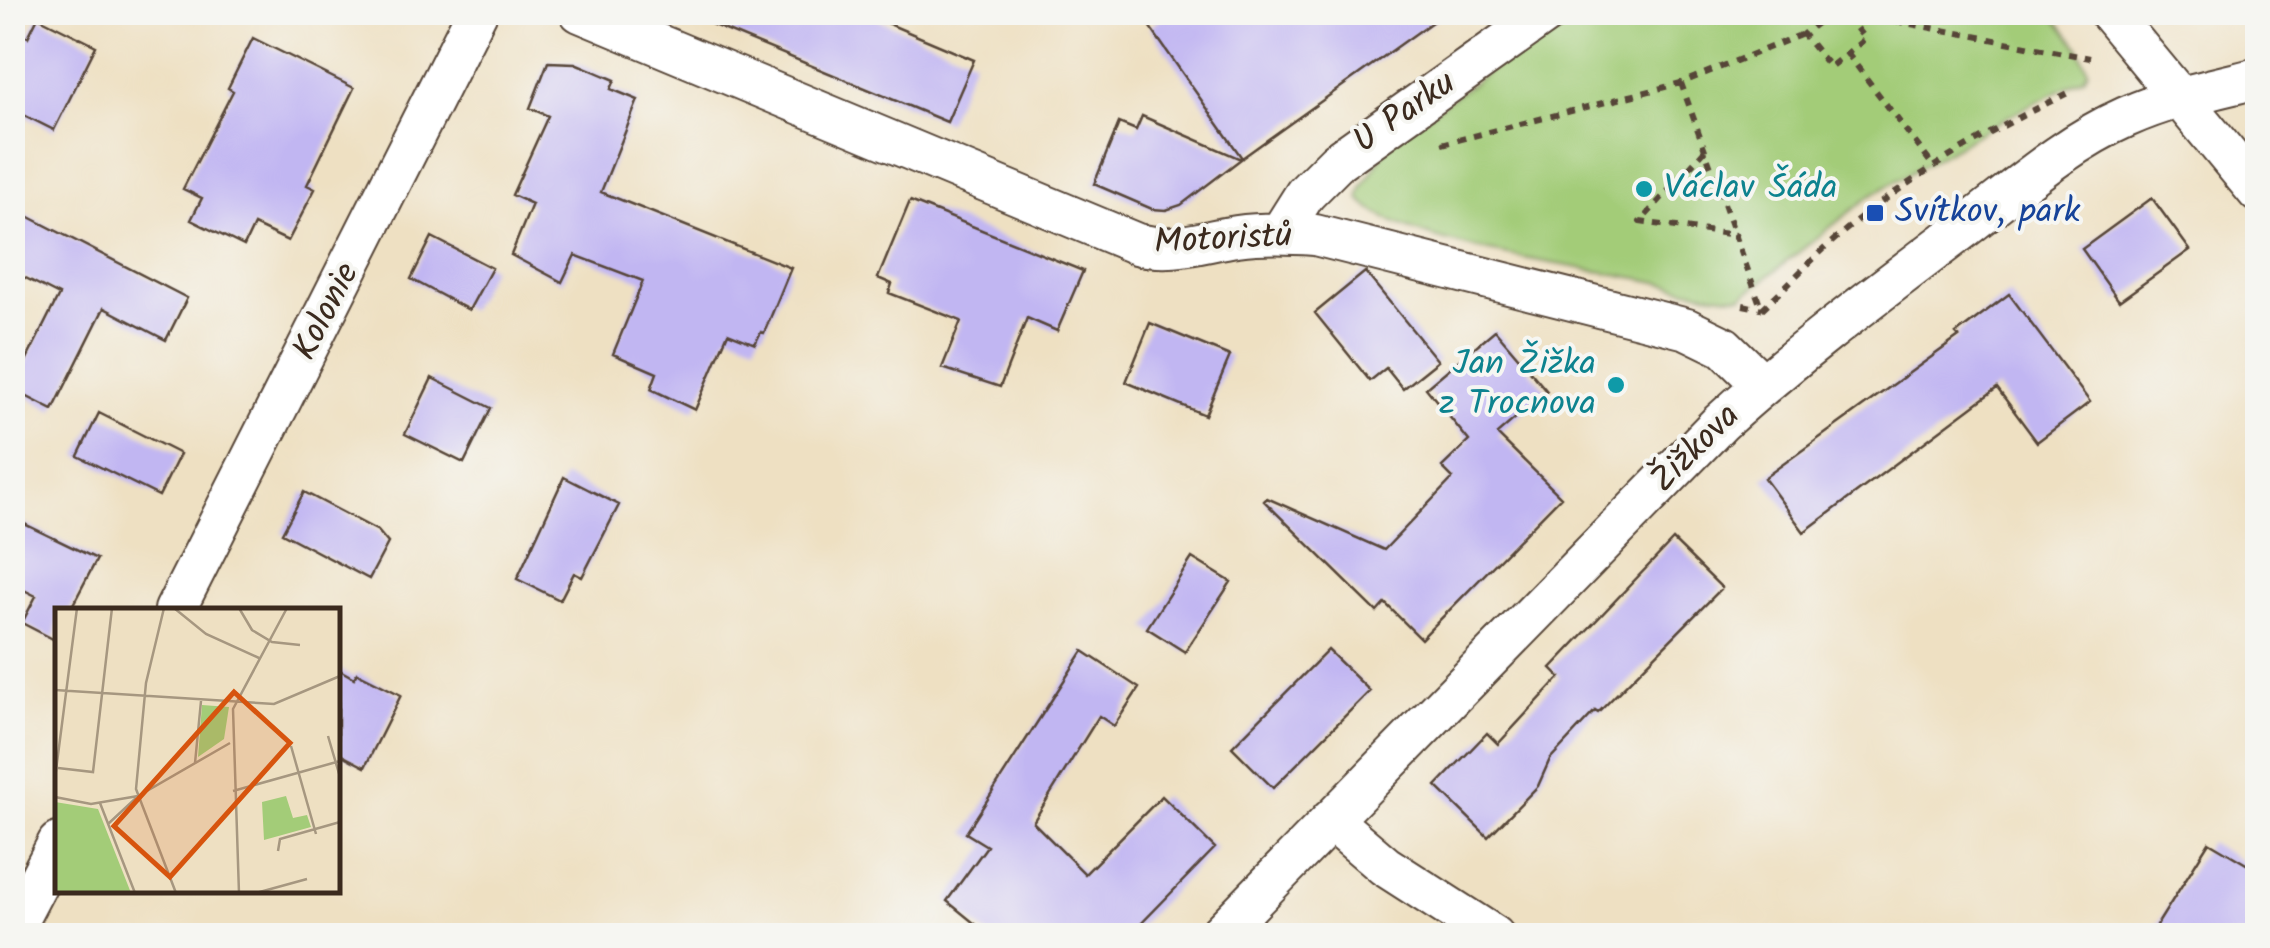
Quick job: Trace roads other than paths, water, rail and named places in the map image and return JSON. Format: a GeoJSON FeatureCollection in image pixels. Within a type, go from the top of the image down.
{"type":"FeatureCollection","features":[{"type":"Feature","properties":{"kind":"street","name":"Kolonie"},"geometry":{"type":"LineString","coordinates":[[176,608],[478,12]]}},
{"type":"Feature","properties":{"kind":"street","name":"Motoristů"},"geometry":{"type":"LineString","coordinates":[[580,12],[1137,244],[1159,249],[1182,248],[1233,236],[1281,232],[1315,235],[1687,330],[1724,347],[1762,384]]}},
{"type":"Feature","properties":{"kind":"street","name":"U Parku"},"geometry":{"type":"LineString","coordinates":[[1281,232],[1304,194],[1336,162],[1548,12]]}},
{"type":"Feature","properties":{"kind":"street"},"geometry":{"type":"LineString","coordinates":[[2109,12],[2258,192]]}},
{"type":"Feature","properties":{"kind":"street","name":"Žižkova"},"geometry":{"type":"LineString","coordinates":[[1218,936],[1762,384],[2043,168],[2126,116],[2179,97],[2258,78]]}},
{"type":"Feature","properties":{"kind":"street"},"geometry":{"type":"LineString","coordinates":[[1331,820],[1385,866],[1494,936]]}},
{"type":"Feature","properties":{"kind":"street"},"geometry":{"type":"LineString","coordinates":[[12,932],[55,849]]}},
{"type":"Feature","properties":{"kind":"place","name":"Václav Šáda"},"geometry":{"type":"Point","coordinates":[1644,189]}},
{"type":"Feature","properties":{"kind":"place","name":"Svítkov, park"},"geometry":{"type":"Point","coordinates":[1875,213]}},
{"type":"Feature","properties":{"kind":"place","name":"Jan Žižka z Trocnova"},"geometry":{"type":"Point","coordinates":[1616,385]}}]}
